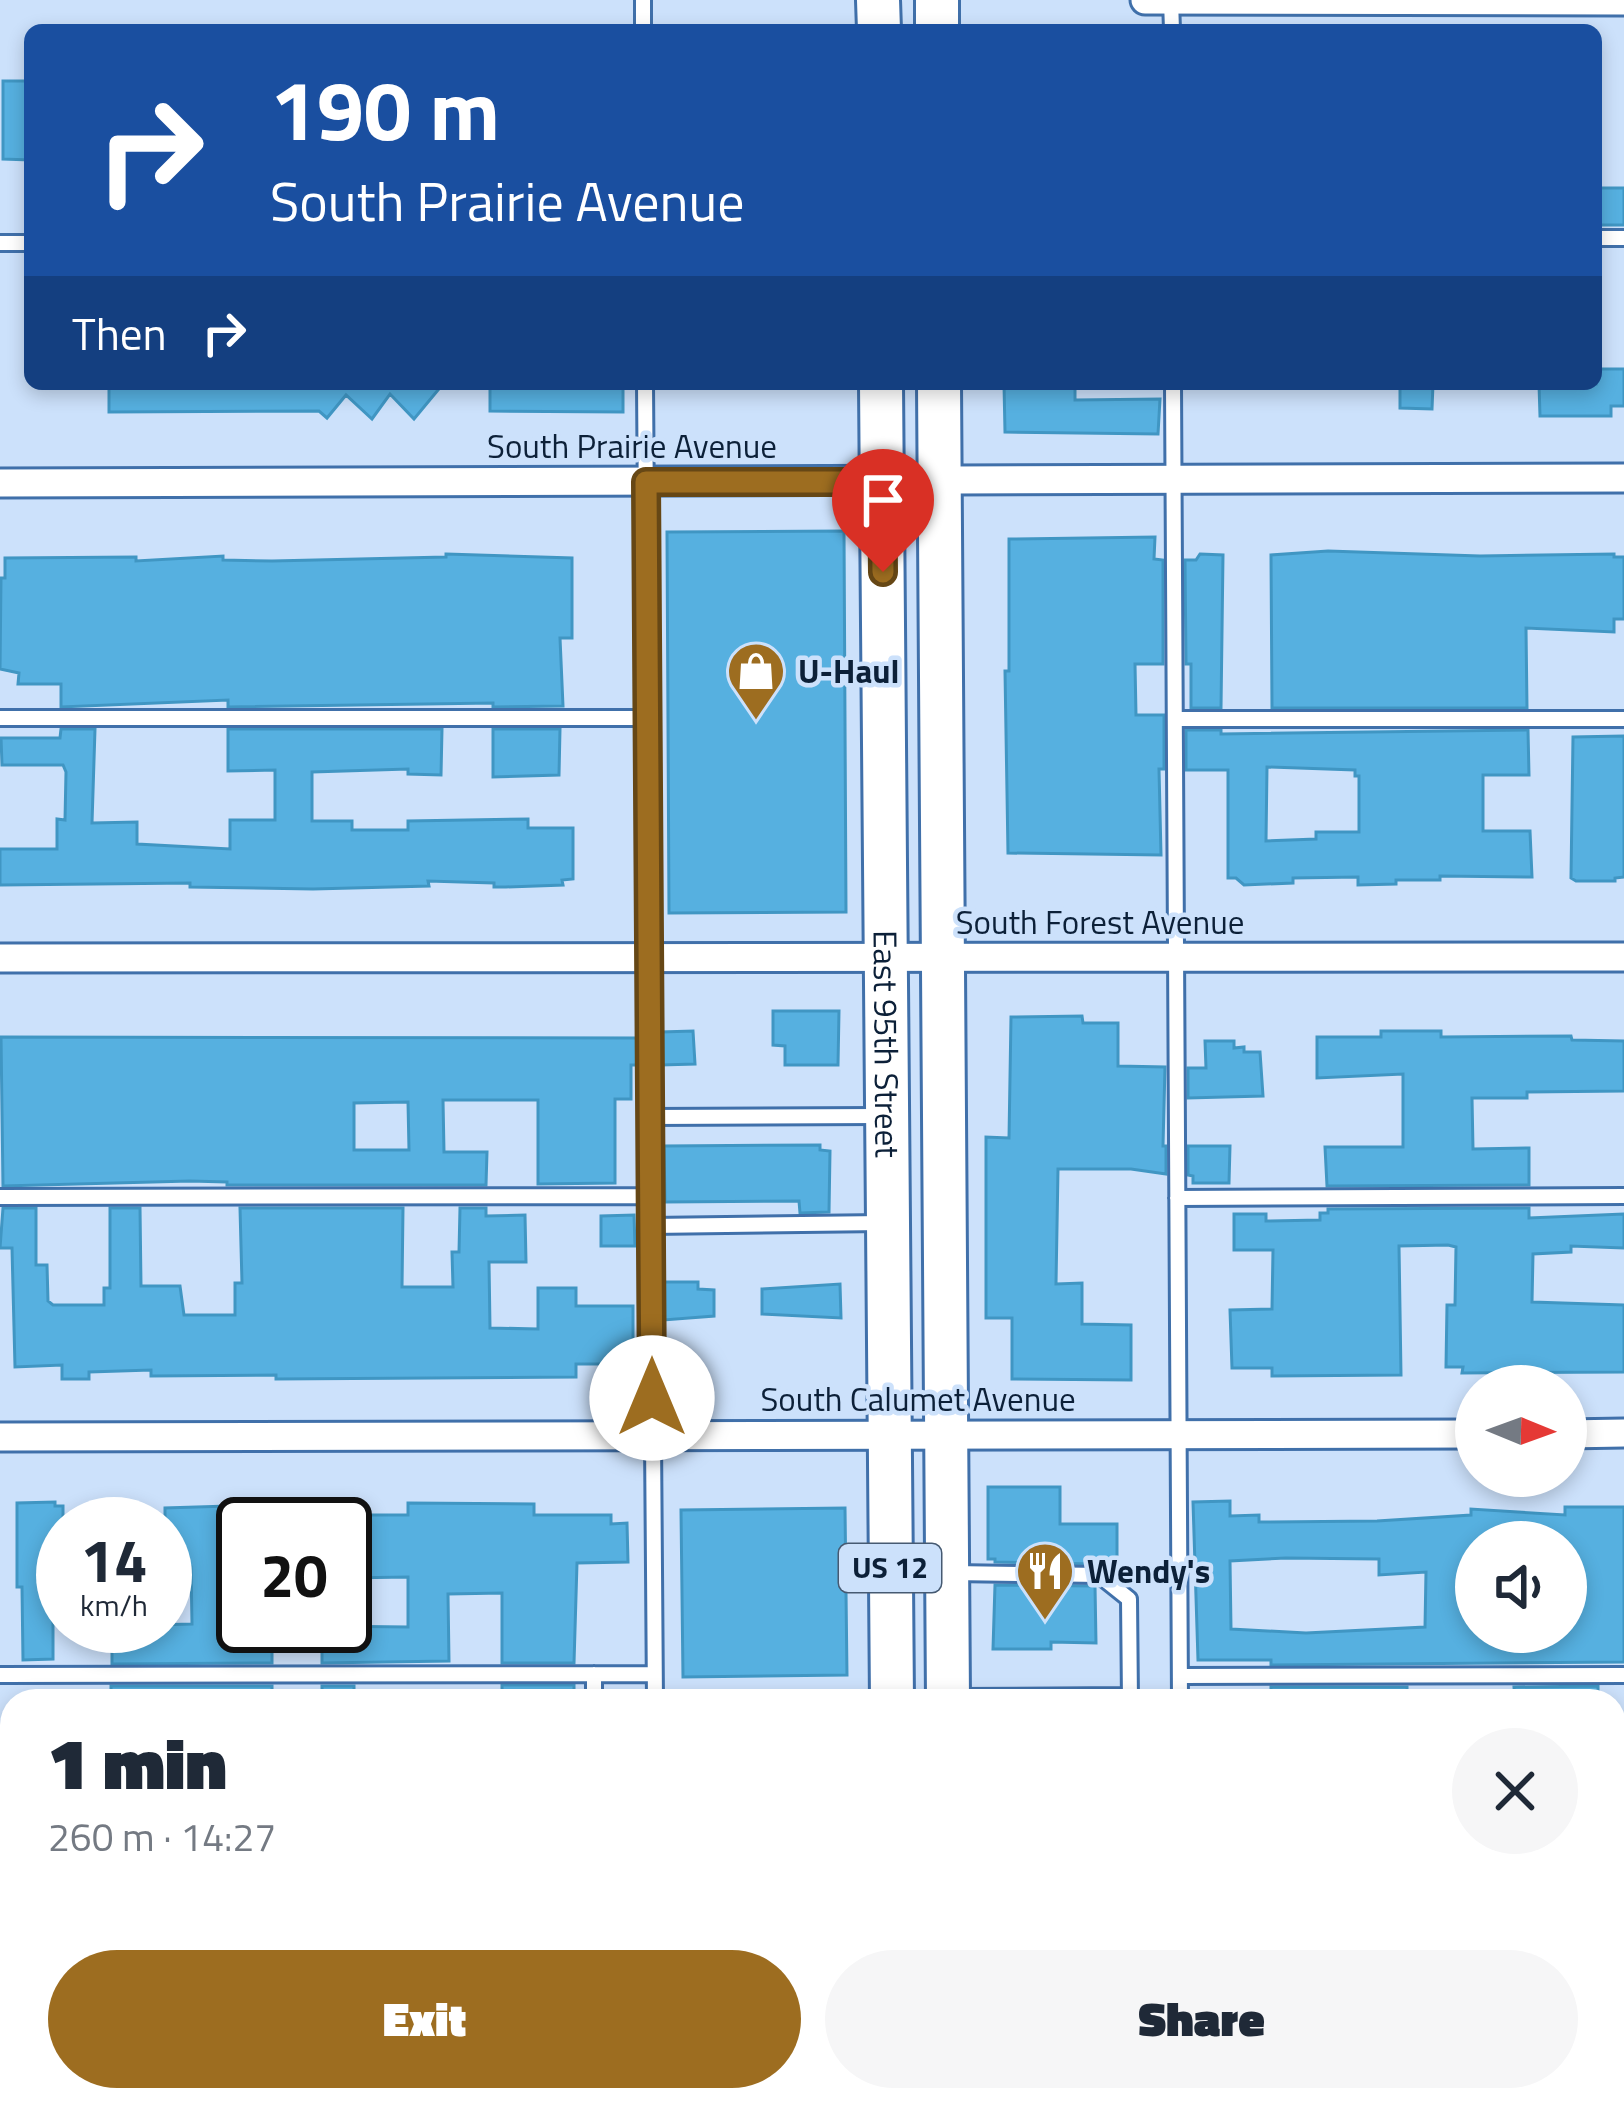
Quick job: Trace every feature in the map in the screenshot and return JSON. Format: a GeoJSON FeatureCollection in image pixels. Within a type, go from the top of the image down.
{"type":"FeatureCollection","features":[{"type":"Feature","properties":{"kind":"main road","name":"East 95th Street"},"geometry":{"type":"LineString","coordinates":[[881,390],[892,1689]]}},
{"type":"Feature","properties":{"kind":"main road","name":"East 95th Street"},"geometry":{"type":"LineString","coordinates":[[939,390],[948,1689]]}},
{"type":"Feature","properties":{"kind":"street"},"geometry":{"type":"LineString","coordinates":[[1145,0],[1624,1]]}},
{"type":"Feature","properties":{"kind":"street","name":"South Prairie Avenue"},"geometry":{"type":"LineString","coordinates":[[0,483],[1624,478]]}},
{"type":"Feature","properties":{"kind":"street","name":"South Forest Avenue"},"geometry":{"type":"LineString","coordinates":[[0,958],[1624,957]]}},
{"type":"Feature","properties":{"kind":"street"},"geometry":{"type":"LineString","coordinates":[[1587,1434],[1624,1433]]}},
{"type":"Feature","properties":{"kind":"street","name":"South Calumet Avenue"},"geometry":{"type":"LineString","coordinates":[[0,1437],[1455,1434]]}},
{"type":"Feature","properties":{"kind":"lane"},"geometry":{"type":"LineString","coordinates":[[645,390],[655,1689]]}},
{"type":"Feature","properties":{"kind":"lane"},"geometry":{"type":"LineString","coordinates":[[1173,390],[1180,1689]]}},
{"type":"Feature","properties":{"kind":"lane"},"geometry":{"type":"LineString","coordinates":[[0,718],[648,718]]}},
{"type":"Feature","properties":{"kind":"lane"},"geometry":{"type":"LineString","coordinates":[[1175,718],[1624,718]]}},
{"type":"Feature","properties":{"kind":"lane"},"geometry":{"type":"LineString","coordinates":[[650,1117],[887,1115]]}},
{"type":"Feature","properties":{"kind":"lane"},"geometry":{"type":"LineString","coordinates":[[0,1197],[651,1196]]}},
{"type":"Feature","properties":{"kind":"lane"},"geometry":{"type":"LineString","coordinates":[[1178,1198],[1624,1196]]}},
{"type":"Feature","properties":{"kind":"lane"},"geometry":{"type":"LineString","coordinates":[[651,1226],[888,1223]]}},
{"type":"Feature","properties":{"kind":"lane"},"geometry":{"type":"LineString","coordinates":[[947,1572],[1100,1575],[1129,1599],[1130,1689]]}},
{"type":"Feature","properties":{"kind":"lane"},"geometry":{"type":"LineString","coordinates":[[594,1674],[594,1689]]}},
{"type":"Feature","properties":{"kind":"lane"},"geometry":{"type":"LineString","coordinates":[[0,1676],[654,1674]]}},
{"type":"Feature","properties":{"kind":"lane"},"geometry":{"type":"LineString","coordinates":[[1180,1676],[1624,1675]]}},
{"type":"Feature","properties":{"kind":"building"},"geometry":{"type":"Polygon","coordinates":[[[3,81],[24,81],[24,160],[3,159],[3,81]]]}},
{"type":"Feature","properties":{"kind":"building"},"geometry":{"type":"Polygon","coordinates":[[[1602,188],[1624,188],[1624,225],[1602,225],[1602,188]]]}},
{"type":"Feature","properties":{"kind":"building"},"geometry":{"type":"Polygon","coordinates":[[[1602,369],[1624,369],[1624,406],[1611,406],[1611,416],[1540,416],[1539,390],[1602,390],[1602,369]]]}},
{"type":"Feature","properties":{"kind":"building"},"geometry":{"type":"Polygon","coordinates":[[[109,390],[438,390],[414,419],[390,394],[372,419],[346,395],[327,418],[319,411],[109,412],[109,390]]]}},
{"type":"Feature","properties":{"kind":"building"},"geometry":{"type":"Polygon","coordinates":[[[490,390],[623,390],[623,412],[490,411],[490,390]]]}},
{"type":"Feature","properties":{"kind":"building"},"geometry":{"type":"Polygon","coordinates":[[[1004,390],[1075,390],[1075,400],[1160,399],[1158,434],[1005,432],[1004,390]]]}},
{"type":"Feature","properties":{"kind":"building"},"geometry":{"type":"Polygon","coordinates":[[[1400,390],[1433,390],[1432,409],[1400,408],[1400,390]]]}},
{"type":"Feature","properties":{"kind":"building","name":"U-Haul"},"geometry":{"type":"Polygon","coordinates":[[[844,531],[846,912],[669,913],[667,532],[844,531]]]}},
{"type":"Feature","properties":{"kind":"building"},"geometry":{"type":"Polygon","coordinates":[[[1155,537],[1154,559],[1163,560],[1163,664],[1135,664],[1136,715],[1164,715],[1164,769],[1159,769],[1161,855],[1008,853],[1009,539],[1155,537]]]}},
{"type":"Feature","properties":{"kind":"building"},"geometry":{"type":"Polygon","coordinates":[[[1328,551],[1614,554],[1624,557],[1624,619],[1614,619],[1614,632],[1526,628],[1527,708],[1272,708],[1271,555],[1328,551]]]}},
{"type":"Feature","properties":{"kind":"building"},"geometry":{"type":"Polygon","coordinates":[[[446,554],[572,558],[572,638],[560,638],[563,706],[228,707],[228,700],[61,707],[61,684],[18,684],[19,673],[0,669],[5,558],[136,557],[136,561],[223,556],[223,560],[272,561],[446,554]]]}},
{"type":"Feature","properties":{"kind":"building"},"geometry":{"type":"Polygon","coordinates":[[[1200,554],[1223,555],[1221,708],[1191,708],[1185,560],[1196,560],[1200,554]]]}},
{"type":"Feature","properties":{"kind":"building"},"geometry":{"type":"Polygon","coordinates":[[[61,729],[95,729],[92,823],[137,822],[137,844],[230,849],[230,820],[275,820],[275,770],[228,771],[228,729],[442,729],[441,775],[408,774],[408,769],[312,772],[312,821],[352,821],[352,830],[408,830],[408,821],[528,819],[528,828],[573,828],[573,879],[562,880],[563,885],[506,887],[428,881],[429,886],[313,889],[190,887],[190,883],[0,885],[0,849],[57,849],[57,819],[65,820],[66,772],[63,765],[2,765],[1,738],[60,738],[61,729]]]}},
{"type":"Feature","properties":{"kind":"building"},"geometry":{"type":"Polygon","coordinates":[[[493,729],[560,729],[559,775],[493,777],[493,729]]]}},
{"type":"Feature","properties":{"kind":"building"},"geometry":{"type":"Polygon","coordinates":[[[1186,730],[1221,730],[1221,734],[1528,730],[1529,775],[1483,775],[1483,831],[1530,831],[1532,877],[1440,876],[1440,880],[1358,885],[1358,877],[1293,878],[1293,883],[1244,885],[1228,878],[1228,770],[1186,770],[1186,730]],[[1267,767],[1266,841],[1316,839],[1316,832],[1359,832],[1359,776],[1355,770],[1267,767]]]}},
{"type":"Feature","properties":{"kind":"building"},"geometry":{"type":"Polygon","coordinates":[[[1624,736],[1624,877],[1576,881],[1571,878],[1573,737],[1624,736]]]}},
{"type":"Feature","properties":{"kind":"building"},"geometry":{"type":"Polygon","coordinates":[[[773,1011],[839,1011],[838,1065],[785,1065],[785,1046],[773,1045],[773,1011]]]}},
{"type":"Feature","properties":{"kind":"building"},"geometry":{"type":"Polygon","coordinates":[[[1082,1016],[1083,1023],[1118,1023],[1118,1066],[1165,1067],[1166,1174],[1058,1169],[1056,1284],[1082,1283],[1082,1324],[1131,1325],[1131,1380],[1012,1379],[1012,1318],[986,1318],[986,1137],[1009,1138],[1011,1017],[1082,1016]]]}},
{"type":"Feature","properties":{"kind":"building"},"geometry":{"type":"Polygon","coordinates":[[[693,1031],[695,1064],[661,1065],[661,1032],[693,1031]]]}},
{"type":"Feature","properties":{"kind":"building"},"geometry":{"type":"Polygon","coordinates":[[[1381,1031],[1624,1041],[1624,1091],[1472,1098],[1473,1149],[1529,1148],[1529,1185],[1327,1186],[1325,1147],[1403,1147],[1403,1074],[1317,1078],[1317,1037],[1381,1037],[1381,1031]]]}},
{"type":"Feature","properties":{"kind":"building"},"geometry":{"type":"Polygon","coordinates":[[[1,1037],[639,1038],[639,1065],[631,1065],[631,1099],[615,1099],[615,1183],[538,1184],[538,1100],[443,1100],[444,1152],[487,1152],[486,1185],[190,1181],[3,1186],[1,1037]],[[408,1102],[354,1103],[354,1150],[409,1150],[408,1102]]]}},
{"type":"Feature","properties":{"kind":"building"},"geometry":{"type":"Polygon","coordinates":[[[1205,1041],[1234,1041],[1234,1048],[1260,1052],[1263,1096],[1188,1098],[1188,1068],[1206,1068],[1205,1041]]]}},
{"type":"Feature","properties":{"kind":"building"},"geometry":{"type":"Polygon","coordinates":[[[820,1145],[820,1150],[830,1151],[829,1212],[800,1213],[799,1201],[665,1202],[664,1146],[820,1145]]]}},
{"type":"Feature","properties":{"kind":"building"},"geometry":{"type":"Polygon","coordinates":[[[1188,1146],[1230,1146],[1229,1183],[1193,1183],[1193,1176],[1188,1175],[1188,1146]]]}},
{"type":"Feature","properties":{"kind":"building"},"geometry":{"type":"Polygon","coordinates":[[[3,1208],[36,1208],[36,1265],[47,1265],[48,1301],[53,1305],[104,1305],[104,1288],[110,1288],[110,1208],[140,1208],[141,1286],[180,1286],[184,1315],[235,1315],[235,1283],[242,1283],[240,1208],[403,1208],[402,1287],[453,1287],[452,1252],[459,1252],[460,1208],[486,1208],[486,1216],[525,1215],[526,1262],[489,1262],[490,1328],[538,1329],[538,1288],[576,1288],[576,1306],[633,1306],[633,1364],[576,1364],[576,1377],[276,1379],[276,1375],[151,1376],[151,1370],[89,1372],[89,1379],[62,1379],[62,1365],[15,1367],[12,1248],[0,1248],[3,1208]]]}},
{"type":"Feature","properties":{"kind":"building"},"geometry":{"type":"Polygon","coordinates":[[[1529,1208],[1529,1218],[1624,1214],[1624,1248],[1571,1246],[1571,1252],[1533,1254],[1532,1302],[1624,1305],[1624,1372],[1587,1372],[1587,1365],[1446,1367],[1447,1305],[1455,1305],[1456,1247],[1448,1245],[1399,1246],[1401,1375],[1272,1376],[1272,1368],[1232,1368],[1230,1310],[1272,1309],[1273,1250],[1234,1250],[1234,1214],[1266,1214],[1266,1221],[1320,1220],[1320,1213],[1328,1209],[1529,1208]]]}},
{"type":"Feature","properties":{"kind":"building"},"geometry":{"type":"Polygon","coordinates":[[[634,1215],[635,1246],[601,1246],[601,1216],[634,1215]]]}},
{"type":"Feature","properties":{"kind":"building"},"geometry":{"type":"Polygon","coordinates":[[[664,1282],[698,1282],[698,1289],[714,1290],[714,1316],[664,1320],[664,1282]]]}},
{"type":"Feature","properties":{"kind":"building"},"geometry":{"type":"Polygon","coordinates":[[[840,1284],[841,1318],[762,1314],[762,1289],[840,1284]]]}},
{"type":"Feature","properties":{"kind":"building"},"geometry":{"type":"Polygon","coordinates":[[[988,1487],[1060,1487],[1060,1524],[1117,1524],[1117,1559],[1096,1559],[1096,1564],[988,1559],[988,1487]]]}},
{"type":"Feature","properties":{"kind":"building"},"geometry":{"type":"Polygon","coordinates":[[[1230,1501],[1230,1516],[1259,1515],[1259,1522],[1377,1521],[1471,1515],[1471,1509],[1565,1515],[1565,1507],[1624,1507],[1624,1662],[1271,1665],[1271,1660],[1198,1660],[1193,1502],[1230,1501]],[[1379,1559],[1230,1561],[1231,1629],[1306,1633],[1425,1627],[1426,1572],[1379,1575],[1379,1559]]]}},
{"type":"Feature","properties":{"kind":"building"},"geometry":{"type":"Polygon","coordinates":[[[36,1502],[36,1653],[53,1653],[53,1659],[23,1660],[17,1503],[36,1502]]]}},
{"type":"Feature","properties":{"kind":"building"},"geometry":{"type":"Polygon","coordinates":[[[408,1503],[534,1504],[534,1515],[611,1515],[611,1524],[627,1523],[628,1562],[577,1563],[574,1663],[502,1663],[502,1593],[448,1594],[449,1661],[322,1663],[322,1653],[372,1653],[372,1627],[408,1627],[408,1577],[372,1578],[372,1515],[408,1515],[408,1503]]]}},
{"type":"Feature","properties":{"kind":"building"},"geometry":{"type":"Polygon","coordinates":[[[216,1506],[216,1653],[272,1653],[272,1663],[112,1664],[112,1653],[192,1653],[192,1507],[216,1506]]]}},
{"type":"Feature","properties":{"kind":"building"},"geometry":{"type":"Polygon","coordinates":[[[845,1508],[847,1675],[683,1677],[681,1510],[845,1508]]]}},
{"type":"Feature","properties":{"kind":"building","name":"Wendy's"},"geometry":{"type":"Polygon","coordinates":[[[995,1585],[1095,1586],[1096,1643],[1051,1642],[1051,1649],[993,1649],[995,1585]]]}},
{"type":"Feature","properties":{"kind":"building"},"geometry":{"type":"Polygon","coordinates":[[[502,1685],[574,1685],[574,1689],[502,1689],[502,1685]]]}},
{"type":"Feature","properties":{"kind":"building"},"geometry":{"type":"Polygon","coordinates":[[[111,1686],[272,1686],[272,1689],[111,1686]]]}},
{"type":"Feature","properties":{"kind":"building"},"geometry":{"type":"Polygon","coordinates":[[[322,1686],[354,1686],[354,1689],[322,1686]]]}},
{"type":"Feature","properties":{"kind":"building"},"geometry":{"type":"Polygon","coordinates":[[[1598,1686],[1598,1689],[1514,1689],[1598,1686]]]}},
{"type":"Feature","properties":{"kind":"building"},"geometry":{"type":"Polygon","coordinates":[[[1271,1687],[1407,1687],[1407,1689],[1271,1687]]]}},
{"type":"Feature","properties":{"kind":"place","name":"U-Haul"},"geometry":{"type":"Point","coordinates":[756,722]}},
{"type":"Feature","properties":{"kind":"place","name":"Wendy's"},"geometry":{"type":"Point","coordinates":[1045,1622]}},
{"type":"Feature","properties":{"kind":"route"},"geometry":{"type":"LineString","coordinates":[[652,1398],[646,482],[882,482],[883,572]]}}]}
